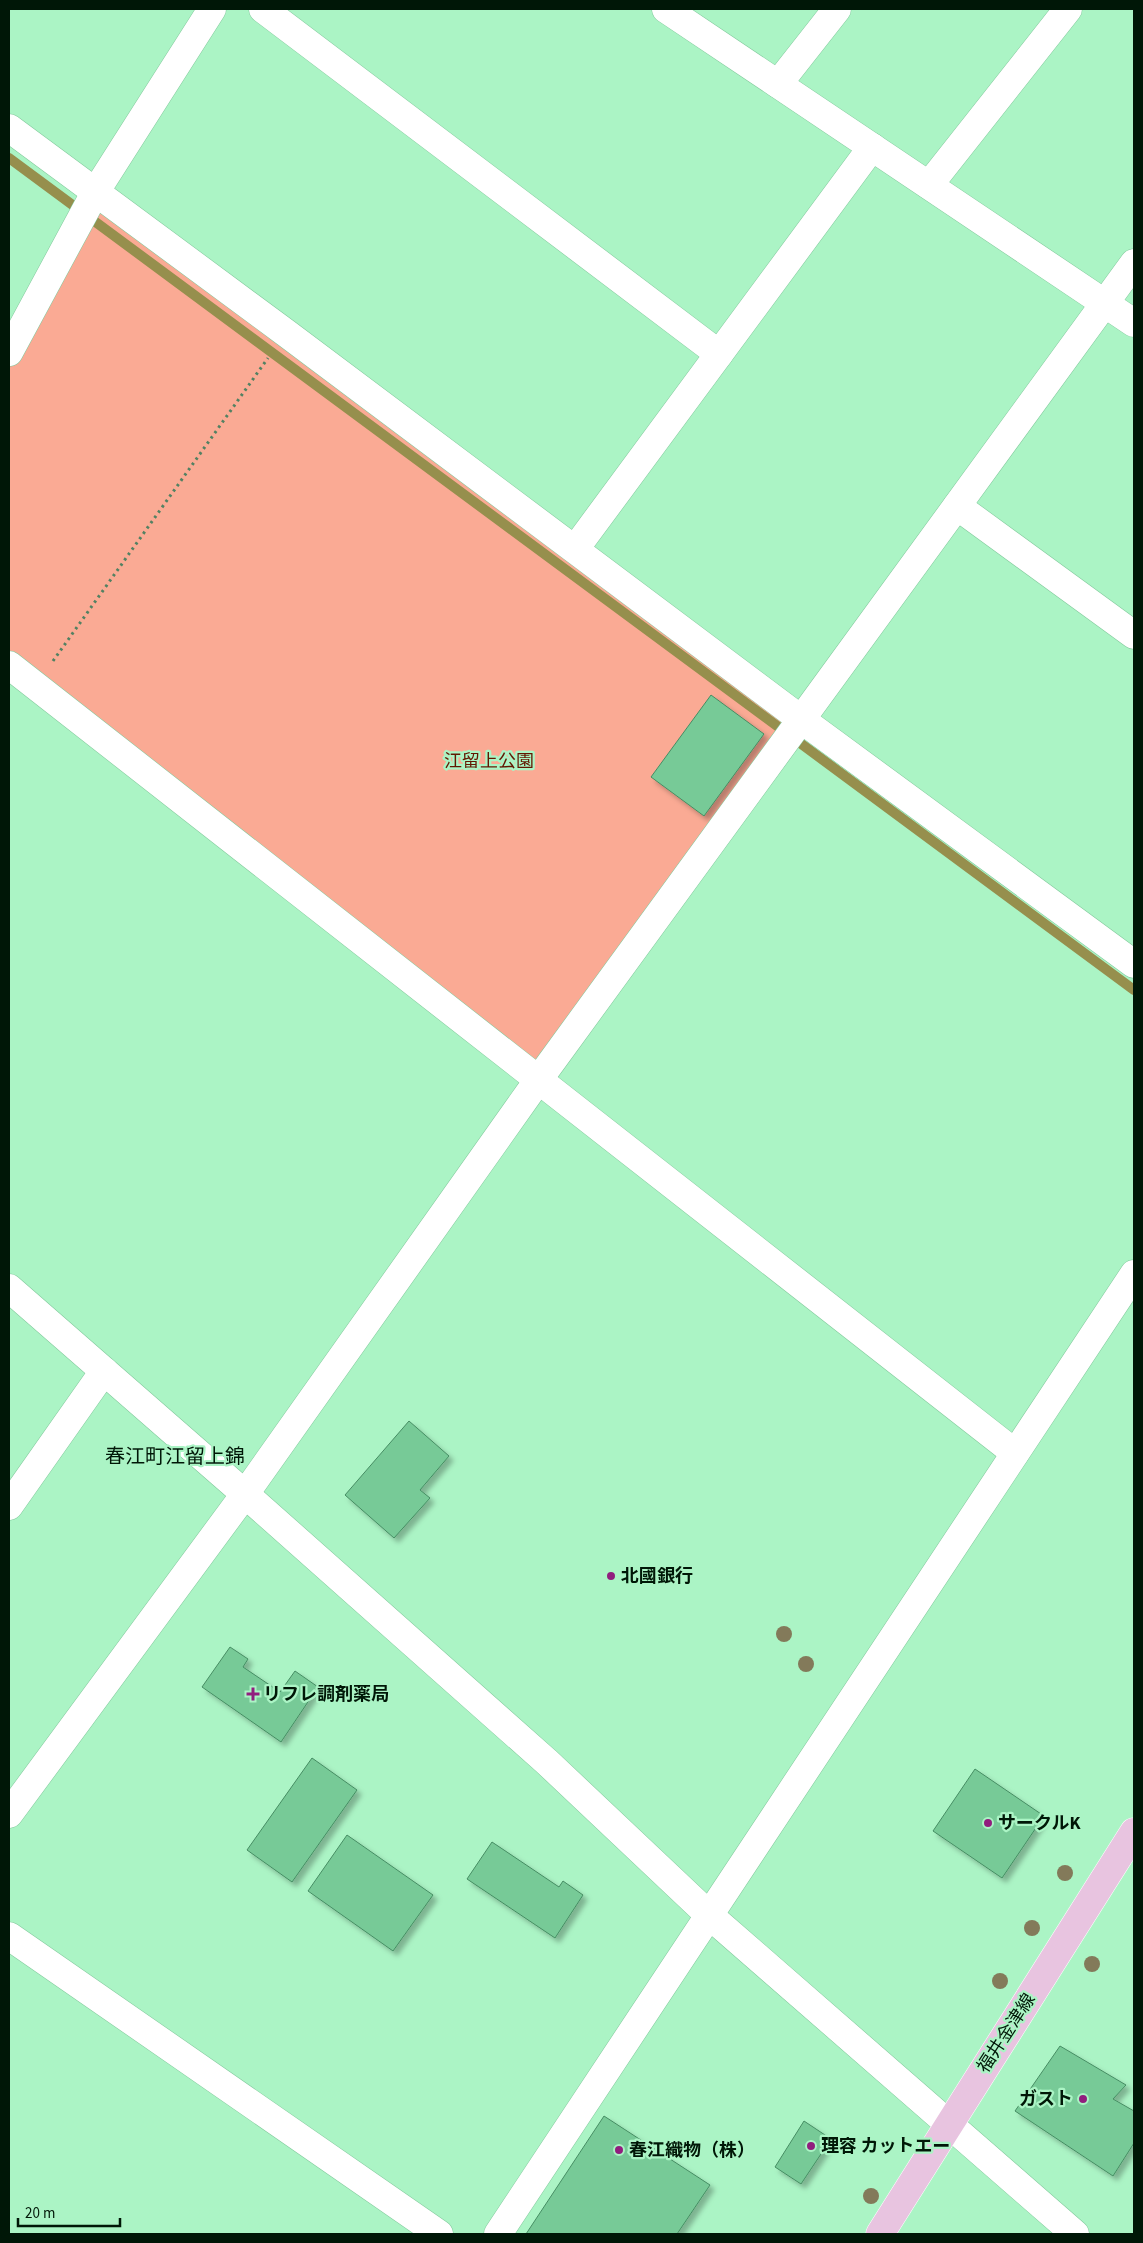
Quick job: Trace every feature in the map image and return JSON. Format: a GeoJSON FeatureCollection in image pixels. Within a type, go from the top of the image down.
{"type":"FeatureCollection","features":[{"type":"Feature","properties":{"kind":"main road","name":"福井金津線"},"geometry":{"type":"LineString","coordinates":[[880,2234],[1134,1832]]}},
{"type":"Feature","properties":{"kind":"street"},"geometry":{"type":"LineString","coordinates":[[9,352],[96,191],[212,9]]}},
{"type":"Feature","properties":{"kind":"street"},"geometry":{"type":"LineString","coordinates":[[263,9],[719,354]]}},
{"type":"Feature","properties":{"kind":"street"},"geometry":{"type":"LineString","coordinates":[[666,9],[1134,323]]}},
{"type":"Feature","properties":{"kind":"street"},"geometry":{"type":"LineString","coordinates":[[778,84],[837,9]]}},
{"type":"Feature","properties":{"kind":"street"},"geometry":{"type":"LineString","coordinates":[[929,186],[1068,9]]}},
{"type":"Feature","properties":{"kind":"street"},"geometry":{"type":"LineString","coordinates":[[9,128],[96,191],[802,720],[1134,964]]}},
{"type":"Feature","properties":{"kind":"street"},"geometry":{"type":"LineString","coordinates":[[575,549],[872,147]]}},
{"type":"Feature","properties":{"kind":"street"},"geometry":{"type":"LineString","coordinates":[[9,1814],[245,1494],[540,1079],[1134,263]]}},
{"type":"Feature","properties":{"kind":"street"},"geometry":{"type":"LineString","coordinates":[[957,506],[1134,635]]}},
{"type":"Feature","properties":{"kind":"street"},"geometry":{"type":"LineString","coordinates":[[9,665],[540,1079],[1015,1453]]}},
{"type":"Feature","properties":{"kind":"street"},"geometry":{"type":"LineString","coordinates":[[498,2234],[1134,1274]]}},
{"type":"Feature","properties":{"kind":"street"},"geometry":{"type":"LineString","coordinates":[[9,1288],[245,1494],[546,1762],[709,1915],[1076,2234]]}},
{"type":"Feature","properties":{"kind":"street"},"geometry":{"type":"LineString","coordinates":[[9,1506],[104,1371]]}},
{"type":"Feature","properties":{"kind":"street"},"geometry":{"type":"LineString","coordinates":[[9,1936],[440,2234]]}},
{"type":"Feature","properties":{"kind":"path"},"geometry":{"type":"LineString","coordinates":[[36,686],[286,333]]}},
{"type":"Feature","properties":{"kind":"green space","name":"江留上公園"},"geometry":{"type":"Polygon","coordinates":[[[96,191],[802,720],[539,1079],[9,665],[9,352],[96,191]]]}},
{"type":"Feature","properties":{"kind":"building"},"geometry":{"type":"Polygon","coordinates":[[[711,695],[764,734],[704,816],[651,777],[711,695]]]}},
{"type":"Feature","properties":{"kind":"building"},"geometry":{"type":"Polygon","coordinates":[[[409,1421],[449,1456],[420,1490],[430,1498],[394,1538],[345,1495],[409,1421]]]}},
{"type":"Feature","properties":{"kind":"building"},"geometry":{"type":"Polygon","coordinates":[[[230,1647],[248,1659],[243,1667],[280,1692],[295,1671],[318,1687],[281,1742],[202,1687],[230,1647]]]}},
{"type":"Feature","properties":{"kind":"building"},"geometry":{"type":"Polygon","coordinates":[[[312,1758],[357,1790],[292,1882],[247,1850],[312,1758]]]}},
{"type":"Feature","properties":{"kind":"building","name":"サークルK"},"geometry":{"type":"Polygon","coordinates":[[[975,1769],[1044,1816],[1002,1878],[933,1831],[975,1769]]]}},
{"type":"Feature","properties":{"kind":"building"},"geometry":{"type":"Polygon","coordinates":[[[347,1835],[433,1895],[393,1951],[308,1891],[347,1835]]]}},
{"type":"Feature","properties":{"kind":"building"},"geometry":{"type":"Polygon","coordinates":[[[492,1842],[559,1887],[563,1881],[583,1895],[555,1938],[467,1879],[492,1842]]]}},
{"type":"Feature","properties":{"kind":"building"},"geometry":{"type":"Polygon","coordinates":[[[1060,2046],[1126,2085],[1113,2099],[1134,2111],[1134,2143],[1113,2176],[1015,2111],[1060,2046]]]}},
{"type":"Feature","properties":{"kind":"building","name":"春江織物（株）"},"geometry":{"type":"Polygon","coordinates":[[[604,2116],[710,2185],[677,2234],[526,2234],[604,2116]]]}},
{"type":"Feature","properties":{"kind":"building"},"geometry":{"type":"Polygon","coordinates":[[[804,2121],[831,2139],[801,2184],[775,2167],[804,2121]]]}},
{"type":"Feature","properties":{"kind":"waterway"},"geometry":{"type":"LineString","coordinates":[[9,158],[1134,990]]}},
{"type":"Feature","properties":{"kind":"place","name":"北國銀行"},"geometry":{"type":"Point","coordinates":[611,1576]}},
{"type":"Feature","properties":{"kind":"place","name":"リフレ調剤薬局"},"geometry":{"type":"Point","coordinates":[253,1694]}},
{"type":"Feature","properties":{"kind":"place","name":"サークルK"},"geometry":{"type":"Point","coordinates":[988,1823]}},
{"type":"Feature","properties":{"kind":"place","name":"ガスト"},"geometry":{"type":"Point","coordinates":[1083,2099]}},
{"type":"Feature","properties":{"kind":"place","name":"理容 カットエー"},"geometry":{"type":"Point","coordinates":[811,2146]}},
{"type":"Feature","properties":{"kind":"place","name":"春江織物（株）"},"geometry":{"type":"Point","coordinates":[619,2150]}},
{"type":"Feature","properties":{"kind":"district","name":"春江町江留上錦"},"geometry":{"type":"Point","coordinates":[175,1456]}}]}
